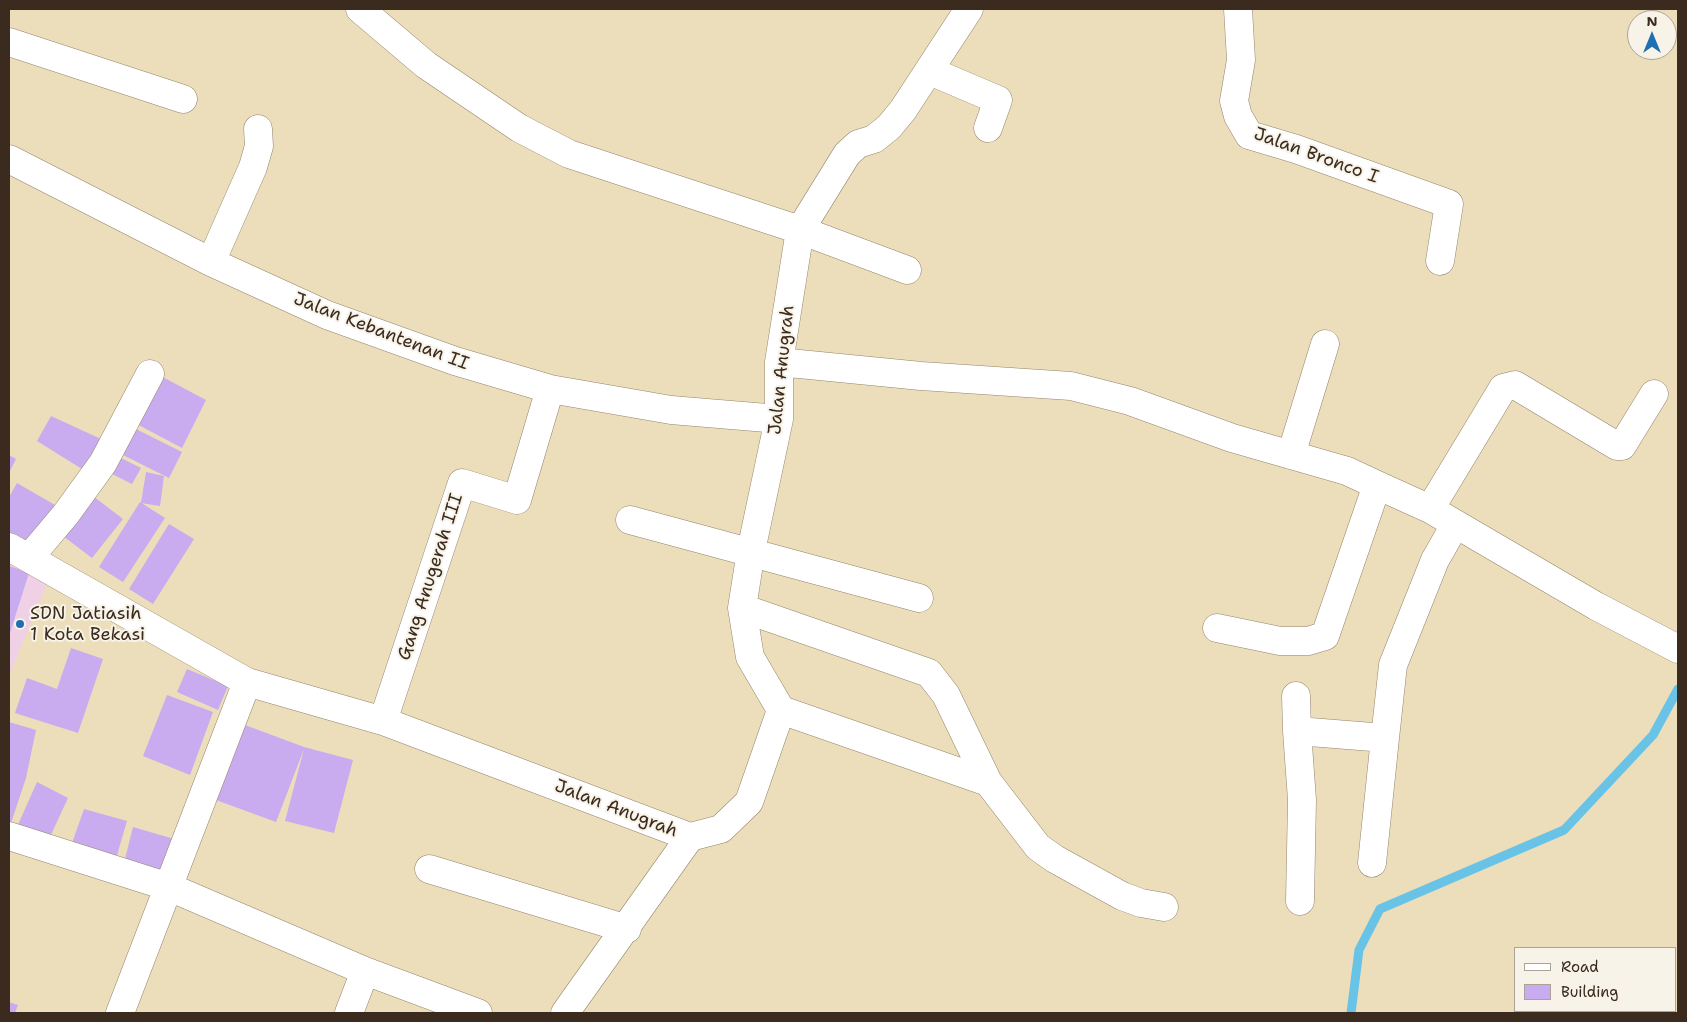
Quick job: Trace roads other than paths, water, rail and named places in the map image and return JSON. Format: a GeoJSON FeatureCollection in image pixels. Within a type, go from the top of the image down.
{"type":"FeatureCollection","features":[{"type":"Feature","properties":{"kind":"street"},"geometry":{"type":"LineString","coordinates":[[360,9],[426,65],[519,128],[569,154],[800,230],[907,270]]}},
{"type":"Feature","properties":{"kind":"street","name":"Jalan Anugrah"},"geometry":{"type":"LineString","coordinates":[[19,552],[247,682],[383,721],[690,837],[721,829],[749,802],[781,710],[750,656],[742,608],[751,552],[779,419],[779,362],[800,230],[847,154],[858,144],[874,139],[889,127],[904,110],[969,9]]}},
{"type":"Feature","properties":{"kind":"street","name":"Jalan Bronco I"},"geometry":{"type":"LineString","coordinates":[[1238,9],[1241,60],[1234,101],[1238,116],[1250,135],[1296,149],[1449,204],[1440,261]]}},
{"type":"Feature","properties":{"kind":"street"},"geometry":{"type":"LineString","coordinates":[[9,42],[183,99]]}},
{"type":"Feature","properties":{"kind":"street"},"geometry":{"type":"LineString","coordinates":[[930,71],[998,100],[988,128]]}},
{"type":"Feature","properties":{"kind":"street"},"geometry":{"type":"LineString","coordinates":[[211,262],[253,167],[259,146],[258,129]]}},
{"type":"Feature","properties":{"kind":"street","name":"Jalan Kebantenan II"},"geometry":{"type":"LineString","coordinates":[[9,159],[211,262],[327,315],[455,361],[550,390],[671,410],[779,419]]}},
{"type":"Feature","properties":{"kind":"street"},"geometry":{"type":"LineString","coordinates":[[1291,455],[1325,344]]}},
{"type":"Feature","properties":{"kind":"street"},"geometry":{"type":"LineString","coordinates":[[779,362],[921,376],[1071,386],[1130,400],[1232,438],[1347,471],[1430,509],[1455,525],[1678,649]]}},
{"type":"Feature","properties":{"kind":"street"},"geometry":{"type":"LineString","coordinates":[[19,552],[66,514],[103,463],[150,374]]}},
{"type":"Feature","properties":{"kind":"street"},"geometry":{"type":"LineString","coordinates":[[1430,509],[1502,388],[1515,385],[1617,446],[1622,446],[1654,394]]}},
{"type":"Feature","properties":{"kind":"street","name":"Gang Anugerah III"},"geometry":{"type":"LineString","coordinates":[[383,721],[462,483],[517,500],[550,390]]}},
{"type":"Feature","properties":{"kind":"street"},"geometry":{"type":"LineString","coordinates":[[1217,628],[1280,641],[1308,641],[1325,636],[1377,485]]}},
{"type":"Feature","properties":{"kind":"street"},"geometry":{"type":"LineString","coordinates":[[630,520],[919,598]]}},
{"type":"Feature","properties":{"kind":"street"},"geometry":{"type":"LineString","coordinates":[[1372,864],[1393,665],[1435,560],[1455,525]]}},
{"type":"Feature","properties":{"kind":"street"},"geometry":{"type":"LineString","coordinates":[[742,608],[929,673],[946,695],[988,782],[1038,847],[1055,860],[1122,896],[1141,903],[1164,907]]}},
{"type":"Feature","properties":{"kind":"street"},"geometry":{"type":"LineString","coordinates":[[120,1013],[170,887],[247,682]]}},
{"type":"Feature","properties":{"kind":"street"},"geometry":{"type":"LineString","coordinates":[[1296,696],[1302,800],[1300,901]]}},
{"type":"Feature","properties":{"kind":"street"},"geometry":{"type":"LineString","coordinates":[[781,710],[988,782]]}},
{"type":"Feature","properties":{"kind":"street"},"geometry":{"type":"LineString","coordinates":[[1298,731],[1385,738]]}},
{"type":"Feature","properties":{"kind":"street"},"geometry":{"type":"LineString","coordinates":[[9,836],[170,887],[365,970],[478,1013]]}},
{"type":"Feature","properties":{"kind":"street"},"geometry":{"type":"LineString","coordinates":[[565,1013],[627,929],[690,837]]}},
{"type":"Feature","properties":{"kind":"street"},"geometry":{"type":"LineString","coordinates":[[429,869],[627,929]]}},
{"type":"Feature","properties":{"kind":"street"},"geometry":{"type":"LineString","coordinates":[[349,1013],[365,970]]}},
{"type":"Feature","properties":{"kind":"waterway"},"geometry":{"type":"LineString","coordinates":[[1351,1013],[1359,950],[1380,909],[1564,830],[1653,735],[1678,689]]}},
{"type":"Feature","properties":{"kind":"place","name":"SDN Jatiasih 1 Kota Bekasi"},"geometry":{"type":"Point","coordinates":[20,624]}}]}
